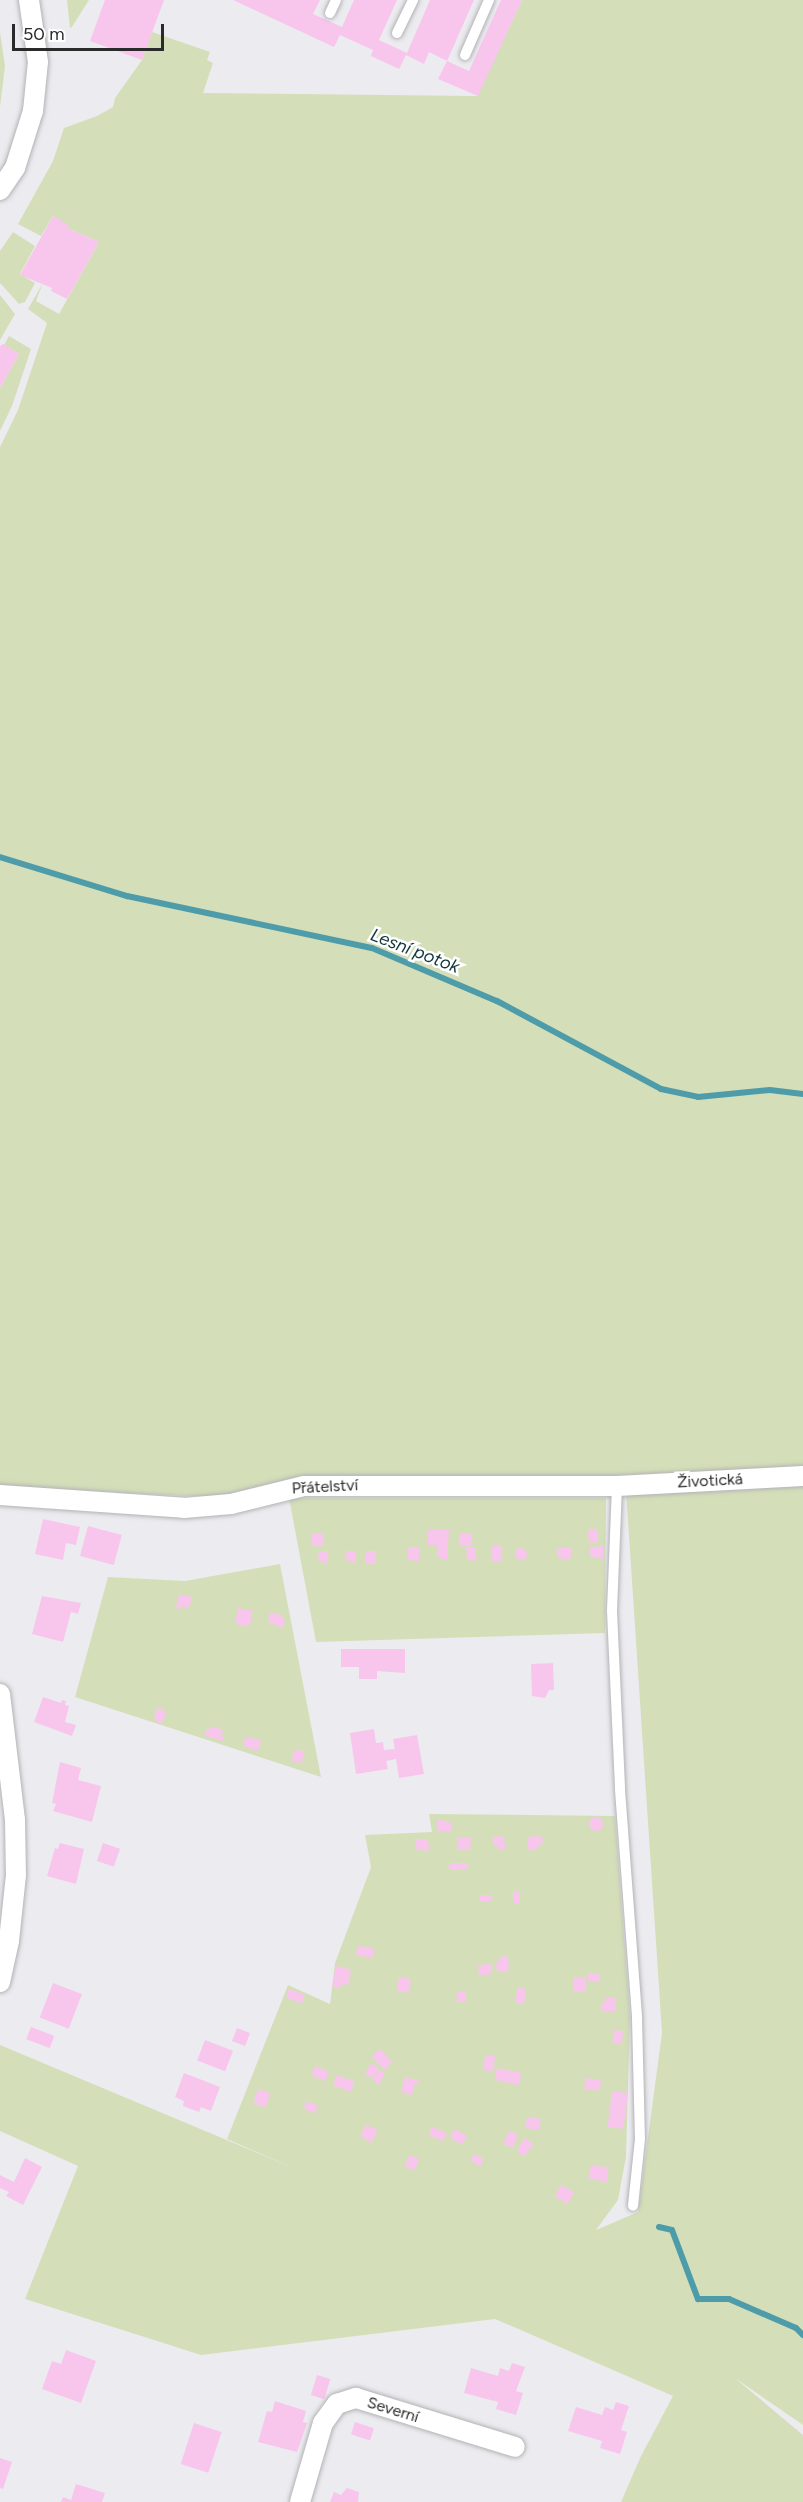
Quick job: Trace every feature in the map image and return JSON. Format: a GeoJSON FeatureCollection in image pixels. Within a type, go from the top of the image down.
{"type":"FeatureCollection","features":[{"type":"Feature","properties":{"kind":"street"},"geometry":{"type":"LineString","coordinates":[[0,190],[15,168],[33,111],[38,62],[29,0]]}},
{"type":"Feature","properties":{"kind":"street","name":"Životická"},"geometry":{"type":"LineString","coordinates":[[617,1486],[803,1476]]}},
{"type":"Feature","properties":{"kind":"street","name":"Přátelství"},"geometry":{"type":"LineString","coordinates":[[0,1495],[184,1508],[231,1504],[304,1486],[617,1486]]}},
{"type":"Feature","properties":{"kind":"street"},"geometry":{"type":"LineString","coordinates":[[0,1694],[15,1820],[16,1875],[9,1941],[0,1982]]}},
{"type":"Feature","properties":{"kind":"street","name":"Severní"},"geometry":{"type":"LineString","coordinates":[[300,2502],[322,2423],[337,2404],[356,2398],[515,2447]]}},
{"type":"Feature","properties":{"kind":"lane"},"geometry":{"type":"LineString","coordinates":[[330,13],[336,0]]}},
{"type":"Feature","properties":{"kind":"lane"},"geometry":{"type":"LineString","coordinates":[[397,33],[413,0]]}},
{"type":"Feature","properties":{"kind":"lane"},"geometry":{"type":"LineString","coordinates":[[465,55],[489,0]]}},
{"type":"Feature","properties":{"kind":"lane"},"geometry":{"type":"LineString","coordinates":[[617,1486],[613,1623],[620,1790],[638,2030],[640,2139],[633,2206]]}},
{"type":"Feature","properties":{"kind":"green space"},"geometry":{"type":"Polygon","coordinates":[[[67,0],[89,0],[70,28],[67,0]]]}},
{"type":"Feature","properties":{"kind":"green space"},"geometry":{"type":"Polygon","coordinates":[[[522,0],[803,0],[803,2425],[735,2378],[803,2435],[803,2502],[621,2502],[641,2456],[673,2396],[495,2319],[201,2355],[25,2299],[78,2166],[0,2131],[0,2045],[291,2167],[227,2139],[288,1985],[330,2004],[335,1963],[371,1867],[365,1835],[432,1832],[429,1814],[615,1816],[630,2016],[626,2157],[618,2200],[596,2230],[638,2212],[662,2033],[625,1476],[294,1478],[234,1498],[0,1487],[0,447],[18,410],[47,323],[28,309],[43,283],[36,301],[59,314],[99,242],[67,228],[68,226],[53,216],[41,236],[18,224],[53,161],[64,128],[97,116],[113,107],[115,98],[142,60],[152,32],[210,52],[207,60],[213,63],[203,93],[477,96],[522,0]]]}},
{"type":"Feature","properties":{"kind":"green space"},"geometry":{"type":"Polygon","coordinates":[[[0,32],[5,66],[0,107],[0,32]]]}},
{"type":"Feature","properties":{"kind":"green space"},"geometry":{"type":"Polygon","coordinates":[[[13,232],[35,246],[20,274],[35,283],[25,302],[19,304],[0,283],[0,251],[13,232]]]}},
{"type":"Feature","properties":{"kind":"green space"},"geometry":{"type":"Polygon","coordinates":[[[0,295],[15,314],[0,340],[0,295]]]}},
{"type":"Feature","properties":{"kind":"green space"},"geometry":{"type":"Polygon","coordinates":[[[9,336],[31,349],[12,406],[0,431],[0,388],[19,354],[4,345],[9,336]]]}},
{"type":"Feature","properties":{"kind":"green space"},"geometry":{"type":"Polygon","coordinates":[[[289,1498],[606,1498],[605,1633],[316,1642],[289,1498]]]}},
{"type":"Feature","properties":{"kind":"green space"},"geometry":{"type":"Polygon","coordinates":[[[280,1564],[321,1777],[75,1697],[108,1577],[185,1581],[280,1564]]]}},
{"type":"Feature","properties":{"kind":"building"},"geometry":{"type":"Polygon","coordinates":[[[105,0],[164,0],[142,60],[90,41],[105,0]]]}},
{"type":"Feature","properties":{"kind":"building"},"geometry":{"type":"Polygon","coordinates":[[[233,0],[320,0],[313,14],[342,27],[354,0],[397,0],[379,40],[407,53],[430,0],[474,0],[447,61],[429,52],[424,64],[406,55],[399,69],[371,56],[373,50],[340,35],[334,47],[233,0]]]}},
{"type":"Feature","properties":{"kind":"building"},"geometry":{"type":"Polygon","coordinates":[[[501,0],[522,0],[478,96],[438,79],[447,61],[469,71],[501,0]]]}},
{"type":"Feature","properties":{"kind":"building"},"geometry":{"type":"Polygon","coordinates":[[[53,216],[69,225],[67,228],[99,242],[67,299],[51,291],[52,288],[20,275],[53,216]]]}},
{"type":"Feature","properties":{"kind":"building"},"geometry":{"type":"Polygon","coordinates":[[[3,344],[19,354],[0,388],[0,346],[3,344]]]}},
{"type":"Feature","properties":{"kind":"building"},"geometry":{"type":"Polygon","coordinates":[[[43,1519],[80,1527],[76,1545],[66,1543],[63,1560],[35,1554],[43,1519]]]}},
{"type":"Feature","properties":{"kind":"building"},"geometry":{"type":"Polygon","coordinates":[[[88,1526],[122,1535],[114,1565],[80,1556],[88,1526]]]}},
{"type":"Feature","properties":{"kind":"building"},"geometry":{"type":"Polygon","coordinates":[[[588,1529],[598,1529],[598,1542],[589,1543],[588,1529]]]}},
{"type":"Feature","properties":{"kind":"building"},"geometry":{"type":"Polygon","coordinates":[[[428,1530],[449,1530],[447,1560],[437,1557],[437,1545],[428,1545],[428,1530]]]}},
{"type":"Feature","properties":{"kind":"building"},"geometry":{"type":"Polygon","coordinates":[[[312,1534],[324,1534],[324,1546],[312,1546],[312,1534]]]}},
{"type":"Feature","properties":{"kind":"building"},"geometry":{"type":"Polygon","coordinates":[[[459,1534],[472,1534],[472,1546],[459,1546],[459,1534]]]}},
{"type":"Feature","properties":{"kind":"building"},"geometry":{"type":"Polygon","coordinates":[[[492,1546],[502,1546],[502,1561],[491,1562],[492,1546]]]}},
{"type":"Feature","properties":{"kind":"building"},"geometry":{"type":"Polygon","coordinates":[[[603,1546],[603,1559],[590,1556],[590,1547],[603,1546]]]}},
{"type":"Feature","properties":{"kind":"building"},"geometry":{"type":"Polygon","coordinates":[[[408,1547],[419,1547],[419,1562],[408,1559],[408,1547]]]}},
{"type":"Feature","properties":{"kind":"building"},"geometry":{"type":"Polygon","coordinates":[[[466,1547],[476,1547],[476,1562],[467,1559],[466,1547]]]}},
{"type":"Feature","properties":{"kind":"building"},"geometry":{"type":"Polygon","coordinates":[[[523,1548],[527,1554],[523,1560],[519,1560],[515,1552],[523,1548]]]}},
{"type":"Feature","properties":{"kind":"building"},"geometry":{"type":"Polygon","coordinates":[[[557,1548],[571,1548],[571,1558],[562,1560],[562,1557],[558,1557],[557,1548]]]}},
{"type":"Feature","properties":{"kind":"building"},"geometry":{"type":"Polygon","coordinates":[[[319,1551],[328,1551],[328,1564],[318,1560],[319,1551]]]}},
{"type":"Feature","properties":{"kind":"building"},"geometry":{"type":"Polygon","coordinates":[[[346,1551],[355,1551],[356,1563],[346,1560],[346,1551]]]}},
{"type":"Feature","properties":{"kind":"building"},"geometry":{"type":"Polygon","coordinates":[[[366,1551],[376,1551],[376,1564],[366,1564],[366,1551]]]}},
{"type":"Feature","properties":{"kind":"building"},"geometry":{"type":"Polygon","coordinates":[[[179,1594],[192,1597],[189,1608],[180,1606],[180,1609],[176,1609],[179,1594]]]}},
{"type":"Feature","properties":{"kind":"building"},"geometry":{"type":"Polygon","coordinates":[[[42,1596],[81,1603],[78,1614],[71,1612],[63,1642],[32,1634],[42,1596]]]}},
{"type":"Feature","properties":{"kind":"building"},"geometry":{"type":"Polygon","coordinates":[[[238,1608],[253,1611],[250,1627],[235,1624],[238,1608]]]}},
{"type":"Feature","properties":{"kind":"building"},"geometry":{"type":"Polygon","coordinates":[[[270,1613],[282,1615],[285,1619],[283,1628],[268,1622],[270,1613]]]}},
{"type":"Feature","properties":{"kind":"building"},"geometry":{"type":"Polygon","coordinates":[[[341,1649],[405,1649],[405,1673],[377,1671],[377,1679],[359,1679],[359,1667],[341,1667],[341,1649]]]}},
{"type":"Feature","properties":{"kind":"building"},"geometry":{"type":"Polygon","coordinates":[[[553,1663],[554,1690],[549,1690],[545,1698],[532,1696],[531,1664],[553,1663]]]}},
{"type":"Feature","properties":{"kind":"building"},"geometry":{"type":"Polygon","coordinates":[[[43,1697],[61,1703],[62,1700],[66,1701],[65,1705],[69,1706],[65,1722],[76,1725],[72,1736],[34,1722],[43,1697]]]}},
{"type":"Feature","properties":{"kind":"building"},"geometry":{"type":"Polygon","coordinates":[[[158,1707],[166,1712],[163,1722],[159,1723],[154,1718],[158,1707]]]}},
{"type":"Feature","properties":{"kind":"building"},"geometry":{"type":"Polygon","coordinates":[[[211,1726],[223,1730],[221,1736],[224,1737],[223,1741],[204,1735],[206,1729],[210,1730],[211,1726]]]}},
{"type":"Feature","properties":{"kind":"building"},"geometry":{"type":"Polygon","coordinates":[[[374,1729],[376,1743],[383,1742],[384,1750],[395,1749],[393,1739],[417,1735],[424,1774],[399,1778],[396,1759],[386,1761],[388,1769],[356,1774],[350,1733],[374,1729]]]}},
{"type":"Feature","properties":{"kind":"building"},"geometry":{"type":"Polygon","coordinates":[[[245,1737],[261,1740],[258,1751],[243,1746],[245,1737]]]}},
{"type":"Feature","properties":{"kind":"building"},"geometry":{"type":"Polygon","coordinates":[[[295,1749],[305,1752],[301,1763],[291,1760],[295,1749]]]}},
{"type":"Feature","properties":{"kind":"building"},"geometry":{"type":"Polygon","coordinates":[[[60,1762],[81,1768],[78,1780],[101,1786],[92,1822],[53,1811],[56,1804],[52,1803],[60,1762]]]}},
{"type":"Feature","properties":{"kind":"building"},"geometry":{"type":"Polygon","coordinates":[[[596,1817],[601,1819],[603,1824],[601,1829],[596,1831],[591,1829],[589,1824],[591,1819],[596,1817]]]}},
{"type":"Feature","properties":{"kind":"building"},"geometry":{"type":"Polygon","coordinates":[[[438,1819],[451,1823],[452,1831],[438,1831],[438,1819]]]}},
{"type":"Feature","properties":{"kind":"building"},"geometry":{"type":"Polygon","coordinates":[[[504,1836],[505,1849],[498,1849],[498,1845],[494,1846],[492,1837],[504,1836]]]}},
{"type":"Feature","properties":{"kind":"building"},"geometry":{"type":"Polygon","coordinates":[[[541,1836],[543,1840],[541,1846],[528,1850],[528,1837],[541,1836]]]}},
{"type":"Feature","properties":{"kind":"building"},"geometry":{"type":"Polygon","coordinates":[[[458,1838],[471,1838],[470,1850],[457,1850],[458,1838]]]}},
{"type":"Feature","properties":{"kind":"building"},"geometry":{"type":"Polygon","coordinates":[[[416,1839],[428,1839],[429,1851],[416,1849],[416,1839]]]}},
{"type":"Feature","properties":{"kind":"building"},"geometry":{"type":"Polygon","coordinates":[[[60,1843],[84,1849],[76,1884],[47,1876],[55,1848],[58,1849],[60,1843]]]}},
{"type":"Feature","properties":{"kind":"building"},"geometry":{"type":"Polygon","coordinates":[[[103,1843],[120,1849],[114,1867],[97,1861],[103,1843]]]}},
{"type":"Feature","properties":{"kind":"building"},"geometry":{"type":"Polygon","coordinates":[[[449,1863],[468,1863],[468,1870],[449,1870],[449,1863]]]}},
{"type":"Feature","properties":{"kind":"building"},"geometry":{"type":"Polygon","coordinates":[[[513,1891],[520,1891],[520,1903],[513,1903],[513,1891]]]}},
{"type":"Feature","properties":{"kind":"building"},"geometry":{"type":"Polygon","coordinates":[[[480,1895],[492,1895],[492,1901],[480,1901],[480,1895]]]}},
{"type":"Feature","properties":{"kind":"building"},"geometry":{"type":"Polygon","coordinates":[[[358,1946],[374,1948],[373,1958],[356,1955],[358,1946]]]}},
{"type":"Feature","properties":{"kind":"building"},"geometry":{"type":"Polygon","coordinates":[[[508,1956],[509,1970],[497,1972],[496,1962],[500,1962],[499,1957],[508,1956]]]}},
{"type":"Feature","properties":{"kind":"building"},"geometry":{"type":"Polygon","coordinates":[[[491,1964],[492,1974],[479,1975],[478,1965],[491,1964]]]}},
{"type":"Feature","properties":{"kind":"building"},"geometry":{"type":"Polygon","coordinates":[[[336,1966],[351,1970],[348,1985],[342,1984],[341,1988],[332,1986],[336,1966]]]}},
{"type":"Feature","properties":{"kind":"building"},"geometry":{"type":"Polygon","coordinates":[[[588,1973],[600,1973],[600,1981],[588,1981],[588,1973]]]}},
{"type":"Feature","properties":{"kind":"building"},"geometry":{"type":"Polygon","coordinates":[[[399,1977],[411,1979],[409,1993],[397,1991],[399,1977]]]}},
{"type":"Feature","properties":{"kind":"building"},"geometry":{"type":"Polygon","coordinates":[[[574,1977],[586,1977],[586,1992],[574,1992],[574,1977]]]}},
{"type":"Feature","properties":{"kind":"building"},"geometry":{"type":"Polygon","coordinates":[[[53,1983],[82,1994],[69,2029],[40,2018],[53,1983]]]}},
{"type":"Feature","properties":{"kind":"building"},"geometry":{"type":"Polygon","coordinates":[[[518,1987],[526,1989],[524,2004],[515,2002],[518,1987]]]}},
{"type":"Feature","properties":{"kind":"building"},"geometry":{"type":"Polygon","coordinates":[[[289,1989],[305,1995],[302,2003],[286,1997],[289,1989]]]}},
{"type":"Feature","properties":{"kind":"building"},"geometry":{"type":"Polygon","coordinates":[[[458,1991],[467,1993],[465,2003],[456,2001],[458,1991]]]}},
{"type":"Feature","properties":{"kind":"building"},"geometry":{"type":"Polygon","coordinates":[[[606,1998],[616,1998],[615,2011],[601,2011],[601,2002],[606,2003],[606,1998]]]}},
{"type":"Feature","properties":{"kind":"building"},"geometry":{"type":"Polygon","coordinates":[[[31,2027],[54,2036],[50,2048],[26,2039],[31,2027]]]}},
{"type":"Feature","properties":{"kind":"building"},"geometry":{"type":"Polygon","coordinates":[[[237,2028],[250,2033],[245,2046],[232,2041],[237,2028]]]}},
{"type":"Feature","properties":{"kind":"building"},"geometry":{"type":"Polygon","coordinates":[[[613,2030],[623,2031],[622,2043],[613,2043],[613,2030]]]}},
{"type":"Feature","properties":{"kind":"building"},"geometry":{"type":"Polygon","coordinates":[[[205,2040],[233,2051],[225,2071],[197,2061],[205,2040]]]}},
{"type":"Feature","properties":{"kind":"building"},"geometry":{"type":"Polygon","coordinates":[[[380,2049],[392,2062],[384,2070],[372,2057],[380,2049]]]}},
{"type":"Feature","properties":{"kind":"building"},"geometry":{"type":"Polygon","coordinates":[[[485,2055],[495,2056],[493,2071],[483,2070],[485,2055]]]}},
{"type":"Feature","properties":{"kind":"building"},"geometry":{"type":"Polygon","coordinates":[[[370,2064],[379,2067],[374,2078],[365,2075],[370,2064]]]}},
{"type":"Feature","properties":{"kind":"building"},"geometry":{"type":"Polygon","coordinates":[[[315,2066],[329,2072],[325,2081],[311,2075],[315,2066]]]}},
{"type":"Feature","properties":{"kind":"building"},"geometry":{"type":"Polygon","coordinates":[[[497,2068],[521,2073],[519,2085],[495,2080],[497,2068]]]}},
{"type":"Feature","properties":{"kind":"building"},"geometry":{"type":"Polygon","coordinates":[[[379,2070],[385,2073],[380,2084],[373,2081],[379,2070]]]}},
{"type":"Feature","properties":{"kind":"building"},"geometry":{"type":"Polygon","coordinates":[[[184,2073],[220,2087],[211,2111],[201,2107],[199,2112],[183,2106],[184,2101],[175,2097],[184,2073]]]}},
{"type":"Feature","properties":{"kind":"building"},"geometry":{"type":"Polygon","coordinates":[[[337,2075],[355,2082],[351,2092],[333,2085],[337,2075]]]}},
{"type":"Feature","properties":{"kind":"building"},"geometry":{"type":"Polygon","coordinates":[[[405,2077],[419,2081],[418,2085],[415,2084],[412,2095],[401,2092],[405,2077]]]}},
{"type":"Feature","properties":{"kind":"building"},"geometry":{"type":"Polygon","coordinates":[[[586,2078],[601,2080],[600,2090],[584,2089],[586,2078]]]}},
{"type":"Feature","properties":{"kind":"building"},"geometry":{"type":"Polygon","coordinates":[[[258,2089],[270,2093],[266,2107],[253,2103],[258,2089]]]}},
{"type":"Feature","properties":{"kind":"building"},"geometry":{"type":"Polygon","coordinates":[[[612,2091],[628,2093],[623,2129],[608,2127],[612,2091]]]}},
{"type":"Feature","properties":{"kind":"building"},"geometry":{"type":"Polygon","coordinates":[[[307,2101],[318,2106],[315,2113],[304,2108],[307,2101]]]}},
{"type":"Feature","properties":{"kind":"building"},"geometry":{"type":"Polygon","coordinates":[[[527,2117],[541,2119],[539,2130],[525,2128],[527,2117]]]}},
{"type":"Feature","properties":{"kind":"building"},"geometry":{"type":"Polygon","coordinates":[[[366,2125],[378,2130],[371,2143],[360,2136],[366,2125]]]}},
{"type":"Feature","properties":{"kind":"building"},"geometry":{"type":"Polygon","coordinates":[[[432,2127],[447,2133],[443,2141],[429,2135],[432,2127]]]}},
{"type":"Feature","properties":{"kind":"building"},"geometry":{"type":"Polygon","coordinates":[[[455,2129],[467,2136],[462,2145],[450,2138],[455,2129]]]}},
{"type":"Feature","properties":{"kind":"building"},"geometry":{"type":"Polygon","coordinates":[[[509,2131],[518,2135],[512,2148],[503,2144],[509,2131]]]}},
{"type":"Feature","properties":{"kind":"building"},"geometry":{"type":"Polygon","coordinates":[[[524,2138],[534,2144],[524,2156],[517,2151],[524,2138]]]}},
{"type":"Feature","properties":{"kind":"building"},"geometry":{"type":"Polygon","coordinates":[[[474,2154],[484,2159],[480,2166],[470,2161],[474,2154]]]}},
{"type":"Feature","properties":{"kind":"building"},"geometry":{"type":"Polygon","coordinates":[[[409,2155],[419,2159],[415,2170],[405,2166],[409,2155]]]}},
{"type":"Feature","properties":{"kind":"building"},"geometry":{"type":"Polygon","coordinates":[[[25,2158],[42,2167],[23,2205],[6,2196],[9,2192],[0,2188],[0,2175],[14,2182],[25,2158]]]}},
{"type":"Feature","properties":{"kind":"building"},"geometry":{"type":"Polygon","coordinates":[[[591,2165],[609,2168],[607,2182],[589,2179],[591,2165]]]}},
{"type":"Feature","properties":{"kind":"building"},"geometry":{"type":"Polygon","coordinates":[[[561,2185],[574,2192],[568,2204],[555,2196],[561,2185]]]}},
{"type":"Feature","properties":{"kind":"building"},"geometry":{"type":"Polygon","coordinates":[[[66,2350],[96,2361],[81,2403],[42,2389],[52,2361],[61,2364],[66,2350]]]}},
{"type":"Feature","properties":{"kind":"building"},"geometry":{"type":"Polygon","coordinates":[[[512,2363],[525,2367],[516,2391],[523,2393],[516,2415],[496,2409],[498,2402],[464,2393],[471,2368],[498,2376],[500,2368],[509,2371],[512,2363]]]}},
{"type":"Feature","properties":{"kind":"building"},"geometry":{"type":"Polygon","coordinates":[[[317,2375],[330,2379],[324,2399],[311,2395],[317,2375]]]}},
{"type":"Feature","properties":{"kind":"building"},"geometry":{"type":"Polygon","coordinates":[[[275,2401],[306,2411],[303,2422],[307,2423],[297,2452],[258,2442],[267,2411],[272,2412],[275,2401]]]}},
{"type":"Feature","properties":{"kind":"building"},"geometry":{"type":"Polygon","coordinates":[[[616,2402],[629,2406],[621,2430],[627,2432],[620,2454],[600,2448],[602,2441],[568,2431],[576,2407],[602,2415],[605,2407],[613,2410],[616,2402]]]}},
{"type":"Feature","properties":{"kind":"building"},"geometry":{"type":"Polygon","coordinates":[[[355,2422],[374,2428],[370,2441],[351,2434],[355,2422]]]}},
{"type":"Feature","properties":{"kind":"building"},"geometry":{"type":"Polygon","coordinates":[[[194,2423],[222,2432],[208,2473],[181,2464],[194,2423]]]}},
{"type":"Feature","properties":{"kind":"building"},"geometry":{"type":"Polygon","coordinates":[[[0,2458],[12,2462],[3,2489],[0,2488],[0,2458]]]}},
{"type":"Feature","properties":{"kind":"building"},"geometry":{"type":"Polygon","coordinates":[[[76,2484],[105,2493],[102,2502],[61,2502],[63,2497],[71,2500],[76,2484]]]}},
{"type":"Feature","properties":{"kind":"building"},"geometry":{"type":"Polygon","coordinates":[[[347,2488],[359,2492],[358,2502],[330,2502],[334,2492],[341,2495],[347,2488]]]}},
{"type":"Feature","properties":{"kind":"waterway","name":"Lesní potok"},"geometry":{"type":"LineString","coordinates":[[0,857],[127,896],[372,948],[497,1001],[661,1089],[698,1097],[770,1090],[803,1094]]}},
{"type":"Feature","properties":{"kind":"waterway"},"geometry":{"type":"LineString","coordinates":[[659,2227],[672,2230],[698,2299],[729,2299],[796,2328],[803,2335]]}}]}
